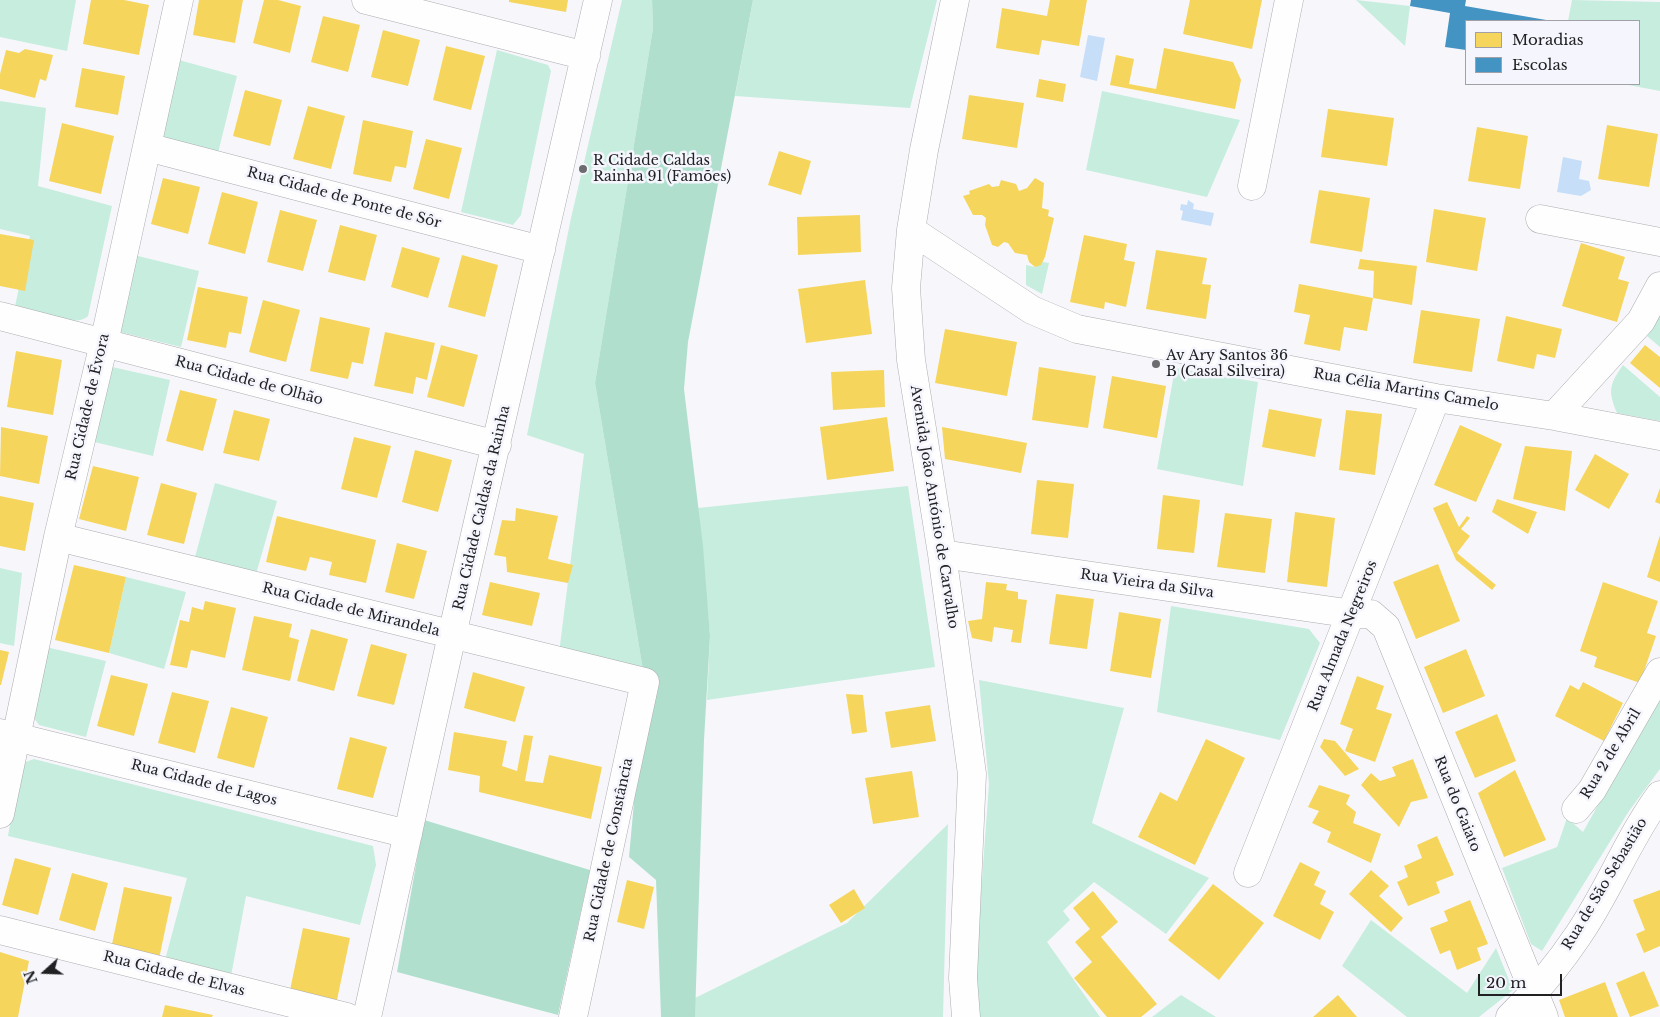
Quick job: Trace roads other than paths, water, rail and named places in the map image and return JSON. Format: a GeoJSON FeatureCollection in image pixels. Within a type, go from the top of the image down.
{"type":"FeatureCollection","features":[{"type":"Feature","properties":{"kind":"street","name":"Rua Cidade de Évora"},"geometry":{"type":"LineString","coordinates":[[0,814],[8,735],[104,343],[179,0]]}},
{"type":"Feature","properties":{"kind":"street"},"geometry":{"type":"LineString","coordinates":[[366,0],[586,56]]}},
{"type":"Feature","properties":{"kind":"street","name":"Rua Cidade Caldas da Rainha"},"geometry":{"type":"LineString","coordinates":[[368,1017],[452,634],[598,0]]}},
{"type":"Feature","properties":{"kind":"street","name":"Avenida João António de Carvalho"},"geometry":{"type":"LineString","coordinates":[[955,0],[924,150],[912,230],[906,288],[911,360],[942,554],[972,774],[963,978],[966,1017]]}},
{"type":"Feature","properties":{"kind":"street"},"geometry":{"type":"LineString","coordinates":[[1252,186],[1289,0]]}},
{"type":"Feature","properties":{"kind":"street","name":"Rua Cidade de Ponte de Sôr"},"geometry":{"type":"LineString","coordinates":[[147,147],[541,250]]}},
{"type":"Feature","properties":{"kind":"street"},"geometry":{"type":"LineString","coordinates":[[1540,219],[1660,242]]}},
{"type":"Feature","properties":{"kind":"street","name":"Rua Célia Martins Camelo"},"geometry":{"type":"LineString","coordinates":[[912,230],[1032,310],[1077,329],[1436,398],[1554,416],[1660,436]]}},
{"type":"Feature","properties":{"kind":"street"},"geometry":{"type":"LineString","coordinates":[[1554,416],[1641,321],[1660,286]]}},
{"type":"Feature","properties":{"kind":"street","name":"Rua Cidade de Olhão"},"geometry":{"type":"LineString","coordinates":[[0,316],[497,445]]}},
{"type":"Feature","properties":{"kind":"street","name":"Rua Almada Negreiros"},"geometry":{"type":"LineString","coordinates":[[1248,873],[1436,398]]}},
{"type":"Feature","properties":{"kind":"street","name":"Rua Cidade de Mirandela"},"geometry":{"type":"LineString","coordinates":[[58,537],[645,682]]}},
{"type":"Feature","properties":{"kind":"street","name":"Rua Vieira da Silva"},"geometry":{"type":"LineString","coordinates":[[942,554],[1352,614]]}},
{"type":"Feature","properties":{"kind":"street","name":"Rua do Gaiato"},"geometry":{"type":"LineString","coordinates":[[1352,614],[1371,614],[1386,626],[1539,1005]]}},
{"type":"Feature","properties":{"kind":"street","name":"Rua 2 de Abril"},"geometry":{"type":"LineString","coordinates":[[1576,809],[1592,790],[1660,672]]}},
{"type":"Feature","properties":{"kind":"street","name":"Rua Cidade de Constância"},"geometry":{"type":"LineString","coordinates":[[573,1017],[645,682]]}},
{"type":"Feature","properties":{"kind":"street","name":"Rua Cidade de Lagos"},"geometry":{"type":"LineString","coordinates":[[8,735],[408,834]]}},
{"type":"Feature","properties":{"kind":"street","name":"Rua de São Sebastião"},"geometry":{"type":"LineString","coordinates":[[1510,1017],[1539,1005],[1579,934],[1651,822],[1660,795]]}},
{"type":"Feature","properties":{"kind":"street","name":"Rua Cidade de Elvas"},"geometry":{"type":"LineString","coordinates":[[0,930],[347,1017]]}},
{"type":"Feature","properties":{"kind":"water"},"geometry":{"type":"Polygon","coordinates":[[[1088,35],[1105,38],[1097,81],[1080,77],[1088,35]]]}},
{"type":"Feature","properties":{"kind":"water"},"geometry":{"type":"Polygon","coordinates":[[[1563,157],[1582,161],[1579,179],[1589,181],[1591,190],[1581,196],[1557,192],[1563,157]]]}},
{"type":"Feature","properties":{"kind":"water"},"geometry":{"type":"Polygon","coordinates":[[[1188,200],[1194,204],[1193,209],[1214,213],[1211,226],[1181,220],[1183,211],[1180,210],[1181,204],[1187,205],[1188,200]]]}},
{"type":"Feature","properties":{"kind":"place","name":"R Cidade Caldas Rainha 91 (Famões)"},"geometry":{"type":"Point","coordinates":[583,169]}},
{"type":"Feature","properties":{"kind":"place","name":"Av Ary Santos 36 B (Casal Silveira)"},"geometry":{"type":"Point","coordinates":[1156,364]}}]}
